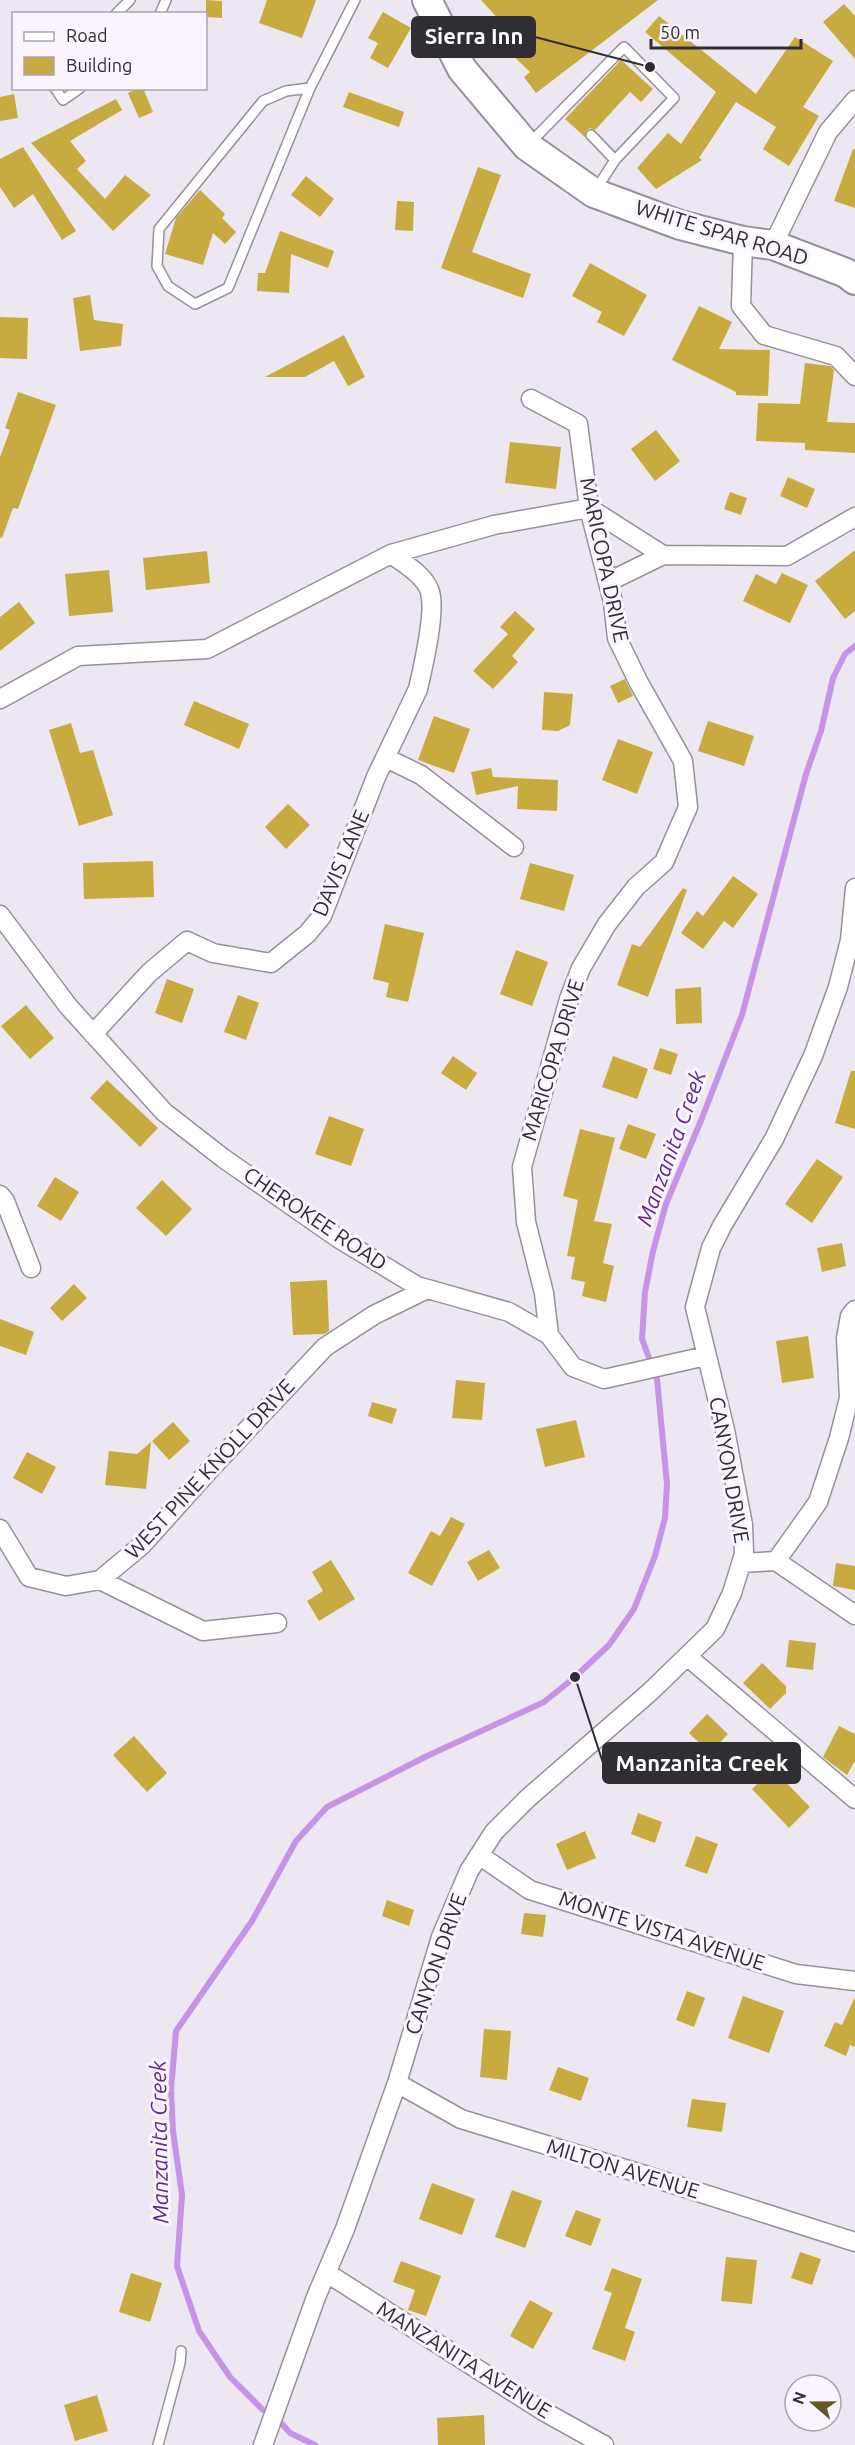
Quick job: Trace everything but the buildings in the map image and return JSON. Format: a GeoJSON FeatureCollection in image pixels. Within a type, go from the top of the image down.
{"type":"FeatureCollection","features":[{"type":"Feature","properties":{"kind":"main road","name":"WHITE SPAR ROAD"},"geometry":{"type":"LineString","coordinates":[[427,0],[462,69],[527,146],[594,192],[680,225],[743,242],[772,245],[846,273],[855,280]]}},
{"type":"Feature","properties":{"kind":"street"},"geometry":{"type":"LineString","coordinates":[[772,245],[828,132],[855,100]]}},
{"type":"Feature","properties":{"kind":"street"},"geometry":{"type":"LineString","coordinates":[[743,242],[741,306],[764,335],[836,356],[855,376]]}},
{"type":"Feature","properties":{"kind":"street","name":"MARICOPA DRIVE"},"geometry":{"type":"LineString","coordinates":[[531,399],[578,424],[589,508],[613,602],[617,638],[639,683],[684,761],[688,807],[664,862],[636,887],[607,924],[582,968],[569,999],[522,1167],[526,1222],[544,1293],[549,1335]]}},
{"type":"Feature","properties":{"kind":"street"},"geometry":{"type":"LineString","coordinates":[[0,699],[78,656],[207,649],[391,554],[494,525],[589,508],[663,555]]}},
{"type":"Feature","properties":{"kind":"street"},"geometry":{"type":"LineString","coordinates":[[608,582],[663,555],[788,556],[855,517]]}},
{"type":"Feature","properties":{"kind":"street","name":"DAVIS LANE"},"geometry":{"type":"LineString","coordinates":[[93,1034],[149,972],[187,941],[213,953],[271,963],[307,934],[322,916],[386,758],[418,689],[431,610],[430,591],[417,574],[391,554]]}},
{"type":"Feature","properties":{"kind":"street"},"geometry":{"type":"LineString","coordinates":[[386,758],[421,775],[513,847]]}},
{"type":"Feature","properties":{"kind":"street","name":"CANYON DRIVE"},"geometry":{"type":"LineString","coordinates":[[263,2445],[345,2229],[397,2083],[441,1937],[469,1871],[494,1832],[528,1798],[650,1692],[715,1629],[732,1593],[744,1554],[743,1525],[725,1430],[695,1307],[711,1248],[774,1138],[813,1056],[838,987],[848,949],[855,888]]}},
{"type":"Feature","properties":{"kind":"street","name":"CHEROKEE ROAD"},"geometry":{"type":"LineString","coordinates":[[0,915],[68,1006],[164,1112],[223,1158],[338,1238],[417,1286],[509,1312],[549,1335],[573,1367],[604,1379],[706,1356]]}},
{"type":"Feature","properties":{"kind":"street"},"geometry":{"type":"LineString","coordinates":[[0,1195],[5,1201],[31,1268]]}},
{"type":"Feature","properties":{"kind":"street","name":"WEST PINE KNOLL DRIVE"},"geometry":{"type":"LineString","coordinates":[[0,1529],[29,1577],[66,1586],[100,1580],[142,1545],[325,1347],[374,1315],[427,1289]]}},
{"type":"Feature","properties":{"kind":"street"},"geometry":{"type":"LineString","coordinates":[[776,1561],[818,1502],[849,1398],[846,1338],[850,1316],[855,1310]]}},
{"type":"Feature","properties":{"kind":"street"},"geometry":{"type":"LineString","coordinates":[[741,1563],[776,1561],[855,1615]]}},
{"type":"Feature","properties":{"kind":"street"},"geometry":{"type":"LineString","coordinates":[[100,1580],[203,1631],[277,1623]]}},
{"type":"Feature","properties":{"kind":"street"},"geometry":{"type":"LineString","coordinates":[[688,1657],[855,1800]]}},
{"type":"Feature","properties":{"kind":"street","name":"MONTE VISTA AVENUE"},"geometry":{"type":"LineString","coordinates":[[479,1856],[530,1890],[796,1974],[855,1981]]}},
{"type":"Feature","properties":{"kind":"street","name":"MILTON AVENUE"},"geometry":{"type":"LineString","coordinates":[[397,2083],[461,2120],[632,2171],[855,2242]]}},
{"type":"Feature","properties":{"kind":"street","name":"MANZANITA AVENUE"},"geometry":{"type":"LineString","coordinates":[[327,2273],[543,2411],[604,2445]]}},
{"type":"Feature","properties":{"kind":"lane"},"geometry":{"type":"LineString","coordinates":[[118,12],[130,0]]}},
{"type":"Feature","properties":{"kind":"lane"},"geometry":{"type":"LineString","coordinates":[[310,88],[286,91],[263,101],[159,229],[157,266],[168,286],[195,304],[228,288],[310,88],[355,0]]}},
{"type":"Feature","properties":{"kind":"lane"},"geometry":{"type":"LineString","coordinates":[[527,146],[566,112],[624,47],[674,98],[615,160],[594,192]]}},
{"type":"Feature","properties":{"kind":"lane"},"geometry":{"type":"LineString","coordinates":[[56,90],[63,100],[77,90]]}},
{"type":"Feature","properties":{"kind":"lane"},"geometry":{"type":"LineString","coordinates":[[591,135],[615,160]]}},
{"type":"Feature","properties":{"kind":"lane"},"geometry":{"type":"LineString","coordinates":[[158,2445],[180,2363],[181,2351]]}},
{"type":"Feature","properties":{"kind":"waterway","name":"Manzanita Creek"},"geometry":{"type":"LineString","coordinates":[[315,2445],[290,2433],[274,2415],[263,2410],[230,2377],[199,2331],[177,2266],[182,2195],[173,2131],[171,2090],[176,2031],[252,1921],[296,1841],[327,1807],[427,1756],[544,1702],[609,1645],[634,1609],[655,1556],[665,1518],[667,1484],[657,1379],[642,1339],[645,1292],[653,1251],[666,1204],[742,1015],[806,774],[821,731],[833,678],[845,654],[855,646]]}},
{"type":"Feature","properties":{"kind":"place","name":"Sierra Inn"},"geometry":{"type":"Point","coordinates":[650,67]}},
{"type":"Feature","properties":{"kind":"place","name":"Manzanita Creek"},"geometry":{"type":"Point","coordinates":[575,1677]}}]}
